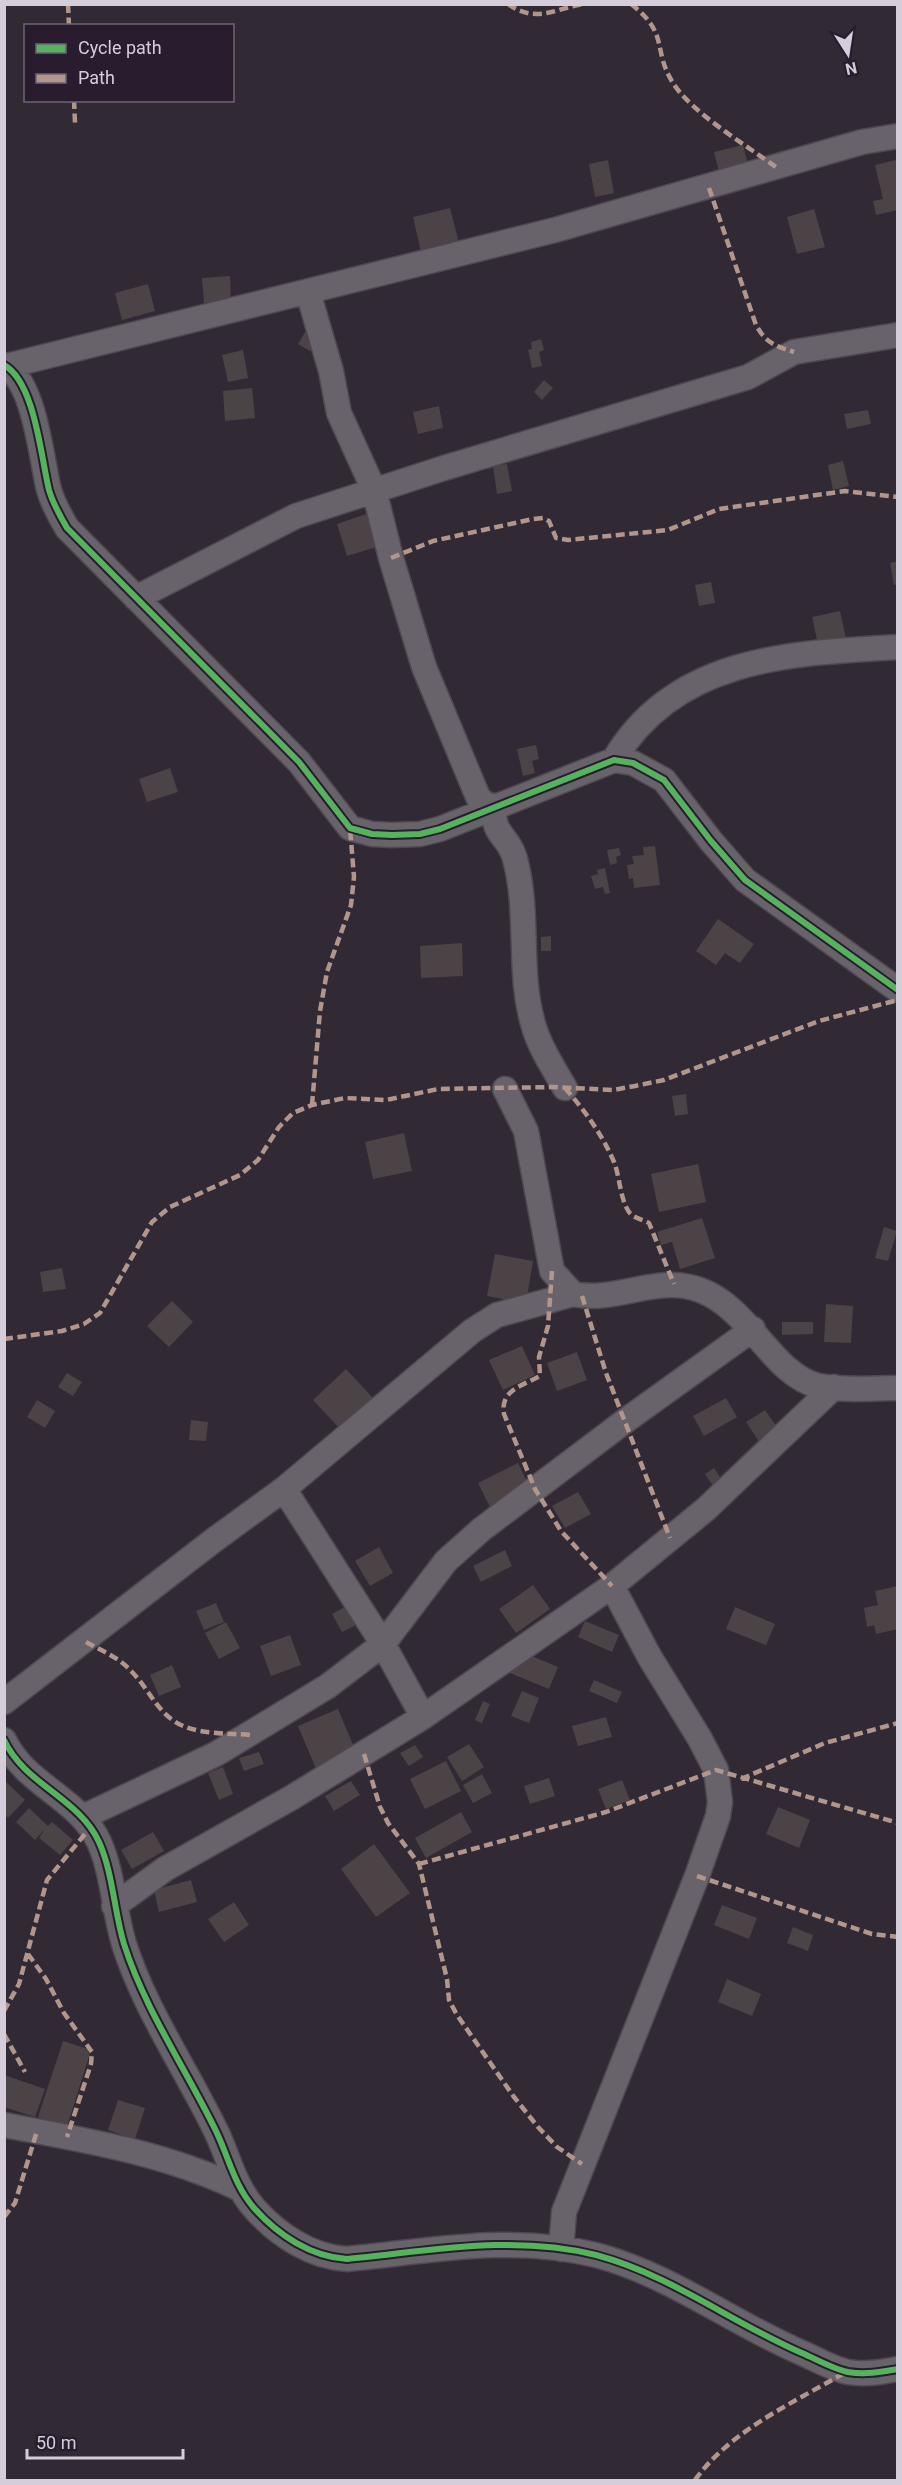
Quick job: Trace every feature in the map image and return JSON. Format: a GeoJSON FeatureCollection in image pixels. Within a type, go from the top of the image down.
{"type":"FeatureCollection","features":[{"type":"Feature","properties":{"kind":"street"},"geometry":{"type":"LineString","coordinates":[[6,366],[555,230],[862,142],[897,136]]}},
{"type":"Feature","properties":{"kind":"street"},"geometry":{"type":"LineString","coordinates":[[308,292],[331,371],[339,413],[374,490],[391,558],[424,667],[474,788],[482,802],[494,806]]}},
{"type":"Feature","properties":{"kind":"street"},"geometry":{"type":"LineString","coordinates":[[136,598],[296,516],[374,490],[748,377],[794,352],[897,335]]}},
{"type":"Feature","properties":{"kind":"street"},"geometry":{"type":"LineString","coordinates":[[6,366],[18,377],[26,396],[50,491],[58,513],[67,528],[299,762],[350,828],[372,834],[420,834],[460,823],[494,806],[614,759],[633,763],[664,780],[711,841],[745,880],[897,990]]}},
{"type":"Feature","properties":{"kind":"street"},"geometry":{"type":"LineString","coordinates":[[614,759],[627,737],[644,720],[693,684],[722,670],[838,650],[897,647]]}},
{"type":"Feature","properties":{"kind":"street"},"geometry":{"type":"LineString","coordinates":[[494,806],[494,824],[516,860],[524,912],[526,972],[534,1028],[565,1088]]}},
{"type":"Feature","properties":{"kind":"street"},"geometry":{"type":"LineString","coordinates":[[504,1089],[526,1131],[552,1270],[573,1294]]}},
{"type":"Feature","properties":{"kind":"street"},"geometry":{"type":"LineString","coordinates":[[4,1702],[284,1489],[472,1331],[497,1315],[573,1294],[604,1295],[655,1284],[687,1286],[720,1300],[753,1329],[793,1373],[820,1386],[897,1388]]}},
{"type":"Feature","properties":{"kind":"street"},"geometry":{"type":"LineString","coordinates":[[83,1817],[251,1735],[328,1686],[383,1644],[446,1561],[482,1529],[624,1420],[753,1329]]}},
{"type":"Feature","properties":{"kind":"street"},"geometry":{"type":"LineString","coordinates":[[114,1906],[165,1869],[291,1798],[423,1717],[612,1586],[706,1509],[834,1387]]}},
{"type":"Feature","properties":{"kind":"street"},"geometry":{"type":"LineString","coordinates":[[284,1489],[383,1644],[423,1717]]}},
{"type":"Feature","properties":{"kind":"street"},"geometry":{"type":"LineString","coordinates":[[561,2249],[564,2212],[697,1876],[718,1816],[720,1802],[716,1770],[700,1739],[649,1656],[612,1586]]}},
{"type":"Feature","properties":{"kind":"street"},"geometry":{"type":"LineString","coordinates":[[4,1740],[16,1760],[31,1777],[83,1817],[99,1841],[125,1945],[141,1986],[217,2133],[238,2188],[275,2228],[316,2254],[332,2258],[347,2259],[479,2244],[561,2249],[596,2255],[660,2277],[778,2342],[846,2372],[872,2374],[897,2369]]}},
{"type":"Feature","properties":{"kind":"street"},"geometry":{"type":"LineString","coordinates":[[4,2125],[125,2148],[185,2165],[238,2188]]}},
{"type":"Feature","properties":{"kind":"building"},"geometry":{"type":"Polygon","coordinates":[[[743,145],[749,169],[721,180],[714,152],[743,145]]]}},
{"type":"Feature","properties":{"kind":"building"},"geometry":{"type":"Polygon","coordinates":[[[608,160],[614,193],[595,197],[589,164],[608,160]]]}},
{"type":"Feature","properties":{"kind":"building"},"geometry":{"type":"Polygon","coordinates":[[[896,160],[898,210],[876,215],[873,201],[883,199],[875,165],[896,160]]]}},
{"type":"Feature","properties":{"kind":"building"},"geometry":{"type":"Polygon","coordinates":[[[450,208],[459,243],[421,252],[413,217],[450,208]]]}},
{"type":"Feature","properties":{"kind":"building"},"geometry":{"type":"Polygon","coordinates":[[[814,209],[825,247],[797,254],[787,217],[814,209]]]}},
{"type":"Feature","properties":{"kind":"building"},"geometry":{"type":"Polygon","coordinates":[[[230,276],[231,302],[204,303],[202,278],[230,276]]]}},
{"type":"Feature","properties":{"kind":"building"},"geometry":{"type":"Polygon","coordinates":[[[148,284],[155,311],[122,320],[115,293],[148,284]]]}},
{"type":"Feature","properties":{"kind":"building"},"geometry":{"type":"Polygon","coordinates":[[[307,329],[319,337],[310,351],[298,344],[307,329]]]}},
{"type":"Feature","properties":{"kind":"building"},"geometry":{"type":"Polygon","coordinates":[[[541,339],[544,350],[539,352],[542,366],[532,368],[528,350],[532,349],[531,342],[541,339]]]}},
{"type":"Feature","properties":{"kind":"building"},"geometry":{"type":"Polygon","coordinates":[[[243,350],[248,378],[228,382],[222,355],[243,350]]]}},
{"type":"Feature","properties":{"kind":"building"},"geometry":{"type":"Polygon","coordinates":[[[544,380],[553,388],[542,400],[534,392],[544,380]]]}},
{"type":"Feature","properties":{"kind":"building"},"geometry":{"type":"Polygon","coordinates":[[[252,388],[255,418],[225,421],[223,391],[252,388]]]}},
{"type":"Feature","properties":{"kind":"building"},"geometry":{"type":"Polygon","coordinates":[[[439,406],[443,428],[418,434],[413,412],[439,406]]]}},
{"type":"Feature","properties":{"kind":"building"},"geometry":{"type":"Polygon","coordinates":[[[868,410],[871,424],[847,429],[844,414],[868,410]]]}},
{"type":"Feature","properties":{"kind":"building"},"geometry":{"type":"Polygon","coordinates":[[[843,461],[849,486],[833,490],[828,465],[843,461]]]}},
{"type":"Feature","properties":{"kind":"building"},"geometry":{"type":"Polygon","coordinates":[[[507,464],[512,491],[497,494],[493,466],[507,464]]]}},
{"type":"Feature","properties":{"kind":"building"},"geometry":{"type":"Polygon","coordinates":[[[369,513],[380,546],[347,556],[337,524],[369,513]]]}},
{"type":"Feature","properties":{"kind":"building"},"geometry":{"type":"Polygon","coordinates":[[[898,561],[898,584],[894,585],[890,563],[898,561]]]}},
{"type":"Feature","properties":{"kind":"building"},"geometry":{"type":"Polygon","coordinates":[[[711,582],[715,603],[699,606],[695,585],[711,582]]]}},
{"type":"Feature","properties":{"kind":"building"},"geometry":{"type":"Polygon","coordinates":[[[840,611],[847,643],[819,649],[812,617],[840,611]]]}},
{"type":"Feature","properties":{"kind":"building"},"geometry":{"type":"Polygon","coordinates":[[[536,745],[539,759],[532,761],[535,773],[523,776],[517,749],[536,745]]]}},
{"type":"Feature","properties":{"kind":"building"},"geometry":{"type":"Polygon","coordinates":[[[170,768],[178,792],[147,802],[139,779],[170,768]]]}},
{"type":"Feature","properties":{"kind":"building"},"geometry":{"type":"Polygon","coordinates":[[[655,846],[660,885],[634,888],[633,878],[629,879],[627,865],[634,864],[632,856],[644,855],[643,847],[655,846]]]}},
{"type":"Feature","properties":{"kind":"building"},"geometry":{"type":"Polygon","coordinates":[[[619,848],[621,855],[616,857],[617,863],[610,865],[607,850],[619,848]]]}},
{"type":"Feature","properties":{"kind":"building"},"geometry":{"type":"Polygon","coordinates":[[[605,868],[610,893],[605,894],[603,887],[595,889],[591,876],[598,874],[597,870],[605,868]]]}},
{"type":"Feature","properties":{"kind":"building"},"geometry":{"type":"Polygon","coordinates":[[[718,919],[754,944],[740,963],[725,953],[716,965],[696,951],[718,919]]]}},
{"type":"Feature","properties":{"kind":"building"},"geometry":{"type":"Polygon","coordinates":[[[551,936],[551,951],[541,951],[541,937],[551,936]]]}},
{"type":"Feature","properties":{"kind":"building"},"geometry":{"type":"Polygon","coordinates":[[[462,943],[463,976],[421,978],[420,946],[462,943]]]}},
{"type":"Feature","properties":{"kind":"building"},"geometry":{"type":"Polygon","coordinates":[[[686,1094],[688,1114],[675,1116],[672,1096],[686,1094]]]}},
{"type":"Feature","properties":{"kind":"building"},"geometry":{"type":"Polygon","coordinates":[[[404,1133],[412,1171],[373,1179],[365,1142],[404,1133]]]}},
{"type":"Feature","properties":{"kind":"building"},"geometry":{"type":"Polygon","coordinates":[[[698,1164],[706,1202],[659,1212],[651,1174],[698,1164]]]}},
{"type":"Feature","properties":{"kind":"building"},"geometry":{"type":"Polygon","coordinates":[[[702,1218],[715,1258],[680,1269],[672,1242],[661,1245],[657,1232],[702,1218]]]}},
{"type":"Feature","properties":{"kind":"building"},"geometry":{"type":"Polygon","coordinates":[[[884,1227],[897,1231],[888,1261],[875,1258],[884,1227]]]}},
{"type":"Feature","properties":{"kind":"building"},"geometry":{"type":"Polygon","coordinates":[[[495,1254],[533,1261],[526,1303],[487,1296],[495,1254]]]}},
{"type":"Feature","properties":{"kind":"building"},"geometry":{"type":"Polygon","coordinates":[[[62,1268],[66,1289],[43,1292],[40,1272],[62,1268]]]}},
{"type":"Feature","properties":{"kind":"building"},"geometry":{"type":"Polygon","coordinates":[[[172,1301],[193,1322],[169,1347],[147,1326],[172,1301]]]}},
{"type":"Feature","properties":{"kind":"building"},"geometry":{"type":"Polygon","coordinates":[[[826,1304],[853,1306],[851,1343],[824,1342],[826,1304]]]}},
{"type":"Feature","properties":{"kind":"building"},"geometry":{"type":"Polygon","coordinates":[[[782,1322],[813,1322],[813,1334],[782,1335],[782,1322]]]}},
{"type":"Feature","properties":{"kind":"building"},"geometry":{"type":"Polygon","coordinates":[[[522,1346],[535,1375],[503,1390],[489,1360],[522,1346]]]}},
{"type":"Feature","properties":{"kind":"building"},"geometry":{"type":"Polygon","coordinates":[[[577,1352],[587,1380],[557,1391],[547,1363],[577,1352]]]}},
{"type":"Feature","properties":{"kind":"building"},"geometry":{"type":"Polygon","coordinates":[[[346,1369],[373,1398],[340,1429],[313,1400],[346,1369]]]}},
{"type":"Feature","properties":{"kind":"building"},"geometry":{"type":"Polygon","coordinates":[[[67,1373],[82,1382],[73,1396],[58,1387],[67,1373]]]}},
{"type":"Feature","properties":{"kind":"building"},"geometry":{"type":"Polygon","coordinates":[[[726,1398],[737,1417],[704,1436],[693,1416],[726,1398]]]}},
{"type":"Feature","properties":{"kind":"building"},"geometry":{"type":"Polygon","coordinates":[[[37,1400],[55,1411],[45,1428],[27,1417],[37,1400]]]}},
{"type":"Feature","properties":{"kind":"building"},"geometry":{"type":"Polygon","coordinates":[[[765,1410],[783,1436],[764,1449],[746,1422],[765,1410]]]}},
{"type":"Feature","properties":{"kind":"building"},"geometry":{"type":"Polygon","coordinates":[[[191,1420],[208,1422],[206,1441],[189,1440],[191,1420]]]}},
{"type":"Feature","properties":{"kind":"building"},"geometry":{"type":"Polygon","coordinates":[[[518,1463],[531,1490],[491,1509],[478,1483],[518,1463]]]}},
{"type":"Feature","properties":{"kind":"building"},"geometry":{"type":"Polygon","coordinates":[[[714,1468],[726,1486],[717,1492],[705,1474],[714,1468]]]}},
{"type":"Feature","properties":{"kind":"building"},"geometry":{"type":"Polygon","coordinates":[[[578,1492],[591,1514],[565,1528],[552,1506],[578,1492]]]}},
{"type":"Feature","properties":{"kind":"building"},"geometry":{"type":"Polygon","coordinates":[[[379,1547],[393,1573],[370,1586],[355,1561],[379,1547]]]}},
{"type":"Feature","properties":{"kind":"building"},"geometry":{"type":"Polygon","coordinates":[[[505,1550],[512,1566],[481,1582],[473,1566],[505,1550]]]}},
{"type":"Feature","properties":{"kind":"building"},"geometry":{"type":"Polygon","coordinates":[[[533,1585],[550,1609],[516,1633],[499,1609],[533,1585]]]}},
{"type":"Feature","properties":{"kind":"building"},"geometry":{"type":"Polygon","coordinates":[[[898,1586],[898,1629],[876,1634],[874,1625],[867,1627],[864,1608],[878,1605],[875,1591],[898,1586]]]}},
{"type":"Feature","properties":{"kind":"building"},"geometry":{"type":"Polygon","coordinates":[[[216,1603],[224,1622],[204,1630],[196,1611],[216,1603]]]}},
{"type":"Feature","properties":{"kind":"building"},"geometry":{"type":"Polygon","coordinates":[[[352,1603],[362,1622],[342,1632],[332,1614],[352,1603]]]}},
{"type":"Feature","properties":{"kind":"building"},"geometry":{"type":"Polygon","coordinates":[[[735,1607],[775,1624],[766,1645],[726,1629],[735,1607]]]}},
{"type":"Feature","properties":{"kind":"building"},"geometry":{"type":"Polygon","coordinates":[[[585,1621],[619,1635],[612,1652],[578,1637],[585,1621]]]}},
{"type":"Feature","properties":{"kind":"building"},"geometry":{"type":"Polygon","coordinates":[[[226,1622],[240,1648],[219,1659],[205,1633],[226,1622]]]}},
{"type":"Feature","properties":{"kind":"building"},"geometry":{"type":"Polygon","coordinates":[[[290,1635],[301,1665],[271,1676],[260,1646],[290,1635]]]}},
{"type":"Feature","properties":{"kind":"building"},"geometry":{"type":"Polygon","coordinates":[[[520,1651],[558,1667],[549,1689],[510,1673],[520,1651]]]}},
{"type":"Feature","properties":{"kind":"building"},"geometry":{"type":"Polygon","coordinates":[[[172,1665],[181,1687],[159,1696],[150,1675],[172,1665]]]}},
{"type":"Feature","properties":{"kind":"building"},"geometry":{"type":"Polygon","coordinates":[[[594,1680],[622,1692],[617,1703],[589,1691],[594,1680]]]}},
{"type":"Feature","properties":{"kind":"building"},"geometry":{"type":"Polygon","coordinates":[[[522,1691],[539,1698],[529,1723],[511,1716],[522,1691]]]}},
{"type":"Feature","properties":{"kind":"building"},"geometry":{"type":"Polygon","coordinates":[[[483,1701],[490,1704],[482,1723],[475,1720],[483,1701]]]}},
{"type":"Feature","properties":{"kind":"building"},"geometry":{"type":"Polygon","coordinates":[[[338,1709],[357,1754],[317,1771],[298,1726],[338,1709]]]}},
{"type":"Feature","properties":{"kind":"building"},"geometry":{"type":"Polygon","coordinates":[[[606,1717],[612,1737],[578,1746],[572,1726],[606,1717]]]}},
{"type":"Feature","properties":{"kind":"building"},"geometry":{"type":"Polygon","coordinates":[[[469,1744],[484,1767],[462,1781],[447,1757],[469,1744]]]}},
{"type":"Feature","properties":{"kind":"building"},"geometry":{"type":"Polygon","coordinates":[[[415,1745],[423,1757],[409,1766],[400,1753],[415,1745]]]}},
{"type":"Feature","properties":{"kind":"building"},"geometry":{"type":"Polygon","coordinates":[[[259,1752],[264,1764],[244,1771],[239,1758],[259,1752]]]}},
{"type":"Feature","properties":{"kind":"building"},"geometry":{"type":"Polygon","coordinates":[[[446,1761],[461,1791],[425,1809],[410,1779],[446,1761]]]}},
{"type":"Feature","properties":{"kind":"building"},"geometry":{"type":"Polygon","coordinates":[[[223,1767],[233,1794],[219,1800],[208,1773],[223,1767]]]}},
{"type":"Feature","properties":{"kind":"building"},"geometry":{"type":"Polygon","coordinates":[[[482,1774],[492,1793],[473,1803],[463,1785],[482,1774]]]}},
{"type":"Feature","properties":{"kind":"building"},"geometry":{"type":"Polygon","coordinates":[[[549,1778],[555,1796],[530,1804],[524,1786],[549,1778]]]}},
{"type":"Feature","properties":{"kind":"building"},"geometry":{"type":"Polygon","coordinates":[[[4,1780],[25,1800],[8,1818],[4,1814],[4,1780]]]}},
{"type":"Feature","properties":{"kind":"building"},"geometry":{"type":"Polygon","coordinates":[[[622,1780],[630,1800],[606,1809],[598,1789],[622,1780]]]}},
{"type":"Feature","properties":{"kind":"building"},"geometry":{"type":"Polygon","coordinates":[[[351,1781],[360,1795],[334,1811],[325,1796],[351,1781]]]}},
{"type":"Feature","properties":{"kind":"building"},"geometry":{"type":"Polygon","coordinates":[[[778,1807],[810,1820],[799,1848],[766,1834],[778,1807]]]}},
{"type":"Feature","properties":{"kind":"building"},"geometry":{"type":"Polygon","coordinates":[[[29,1808],[48,1826],[52,1822],[73,1840],[60,1855],[39,1838],[45,1829],[35,1840],[16,1822],[29,1808]]]}},
{"type":"Feature","properties":{"kind":"building"},"geometry":{"type":"Polygon","coordinates":[[[461,1812],[472,1832],[426,1858],[415,1838],[461,1812]]]}},
{"type":"Feature","properties":{"kind":"building"},"geometry":{"type":"Polygon","coordinates":[[[153,1832],[164,1851],[132,1869],[121,1850],[153,1832]]]}},
{"type":"Feature","properties":{"kind":"building"},"geometry":{"type":"Polygon","coordinates":[[[374,1844],[410,1893],[376,1917],[341,1869],[374,1844]]]}},
{"type":"Feature","properties":{"kind":"building"},"geometry":{"type":"Polygon","coordinates":[[[191,1880],[197,1902],[159,1912],[154,1890],[191,1880]]]}},
{"type":"Feature","properties":{"kind":"building"},"geometry":{"type":"Polygon","coordinates":[[[234,1902],[249,1925],[224,1942],[208,1919],[234,1902]]]}},
{"type":"Feature","properties":{"kind":"building"},"geometry":{"type":"Polygon","coordinates":[[[722,1905],[757,1918],[749,1939],[714,1925],[722,1905]]]}},
{"type":"Feature","properties":{"kind":"building"},"geometry":{"type":"Polygon","coordinates":[[[793,1927],[813,1935],[808,1951],[787,1943],[793,1927]]]}},
{"type":"Feature","properties":{"kind":"building"},"geometry":{"type":"Polygon","coordinates":[[[727,1979],[761,1994],[752,2016],[718,2002],[727,1979]]]}},
{"type":"Feature","properties":{"kind":"building"},"geometry":{"type":"Polygon","coordinates":[[[63,2041],[91,2050],[67,2127],[38,2117],[63,2041]]]}},
{"type":"Feature","properties":{"kind":"building"},"geometry":{"type":"Polygon","coordinates":[[[4,2075],[45,2089],[35,2117],[4,2107],[4,2075]]]}},
{"type":"Feature","properties":{"kind":"building"},"geometry":{"type":"Polygon","coordinates":[[[118,2100],[145,2108],[135,2139],[108,2130],[118,2100]]]}},
{"type":"Feature","properties":{"kind":"marked path"},"geometry":{"type":"LineString","coordinates":[[68,4],[69,24]]}},
{"type":"Feature","properties":{"kind":"marked path"},"geometry":{"type":"LineString","coordinates":[[508,4],[518,10],[536,14],[582,4]]}},
{"type":"Feature","properties":{"kind":"marked path"},"geometry":{"type":"LineString","coordinates":[[631,4],[651,24],[656,33],[667,71],[681,94],[720,128],[776,167]]}},
{"type":"Feature","properties":{"kind":"marked path"},"geometry":{"type":"LineString","coordinates":[[74,102],[75,123]]}},
{"type":"Feature","properties":{"kind":"marked path"},"geometry":{"type":"LineString","coordinates":[[709,188],[756,325],[763,336],[772,343],[794,352]]}},
{"type":"Feature","properties":{"kind":"marked path"},"geometry":{"type":"LineString","coordinates":[[391,558],[433,541],[533,519],[543,518],[549,521],[556,538],[568,540],[668,530],[719,509],[845,491],[898,497]]}},
{"type":"Feature","properties":{"kind":"marked path"},"geometry":{"type":"LineString","coordinates":[[312,1105],[320,1011],[327,972],[351,905],[354,877],[350,828]]}},
{"type":"Feature","properties":{"kind":"marked path"},"geometry":{"type":"LineString","coordinates":[[4,1339],[62,1331],[84,1324],[100,1313],[152,1222],[170,1207],[240,1175],[258,1160],[279,1127],[293,1113],[312,1105],[345,1098],[386,1100],[438,1089],[553,1087],[613,1090],[664,1080],[819,1021],[898,1000]]}},
{"type":"Feature","properties":{"kind":"marked path"},"geometry":{"type":"LineString","coordinates":[[565,1088],[586,1114],[604,1142],[614,1162],[626,1207],[633,1216],[649,1223],[674,1284]]}},
{"type":"Feature","properties":{"kind":"marked path"},"geometry":{"type":"LineString","coordinates":[[552,1271],[548,1326],[539,1357],[540,1376],[509,1394],[505,1399],[504,1414],[535,1489],[561,1531],[612,1586]]}},
{"type":"Feature","properties":{"kind":"marked path"},"geometry":{"type":"LineString","coordinates":[[582,1296],[606,1373],[670,1538]]}},
{"type":"Feature","properties":{"kind":"marked path"},"geometry":{"type":"LineString","coordinates":[[86,1642],[127,1667],[162,1710],[182,1726],[201,1731],[251,1735]]}},
{"type":"Feature","properties":{"kind":"marked path"},"geometry":{"type":"LineString","coordinates":[[741,1779],[825,1743],[898,1723]]}},
{"type":"Feature","properties":{"kind":"marked path"},"geometry":{"type":"LineString","coordinates":[[364,1754],[380,1807],[388,1823],[419,1864],[447,1979],[449,2000],[514,2097],[538,2127],[557,2147],[582,2164]]}},
{"type":"Feature","properties":{"kind":"marked path"},"geometry":{"type":"LineString","coordinates":[[419,1864],[606,1812],[716,1770],[898,1823]]}},
{"type":"Feature","properties":{"kind":"marked path"},"geometry":{"type":"LineString","coordinates":[[4,2011],[19,1984],[47,1880],[90,1828]]}},
{"type":"Feature","properties":{"kind":"marked path"},"geometry":{"type":"LineString","coordinates":[[697,1876],[872,1934],[898,1937]]}},
{"type":"Feature","properties":{"kind":"marked path"},"geometry":{"type":"LineString","coordinates":[[28,1954],[46,1979],[64,2013],[92,2052],[91,2064],[67,2137]]}},
{"type":"Feature","properties":{"kind":"marked path"},"geometry":{"type":"LineString","coordinates":[[4,2034],[25,2072]]}},
{"type":"Feature","properties":{"kind":"marked path"},"geometry":{"type":"LineString","coordinates":[[4,2217],[15,2203],[37,2131]]}},
{"type":"Feature","properties":{"kind":"marked path"},"geometry":{"type":"LineString","coordinates":[[695,2480],[726,2446],[745,2432],[846,2372]]}},
{"type":"Feature","properties":{"kind":"cycle path"},"geometry":{"type":"LineString","coordinates":[[4,365],[15,374],[30,404],[49,490],[67,528],[299,762],[350,828],[372,834],[420,834],[440,829],[614,760],[633,763],[664,780],[711,841],[745,880],[898,990]]}},
{"type":"Feature","properties":{"kind":"cycle path"},"geometry":{"type":"LineString","coordinates":[[4,1740],[25,1769],[79,1814],[99,1842],[107,1866],[124,1944],[143,1992],[216,2131],[241,2190],[263,2218],[284,2235],[321,2254],[347,2259],[503,2245],[565,2249],[596,2255],[624,2264],[676,2287],[776,2341],[836,2369],[861,2373],[898,2369]]}}]}
